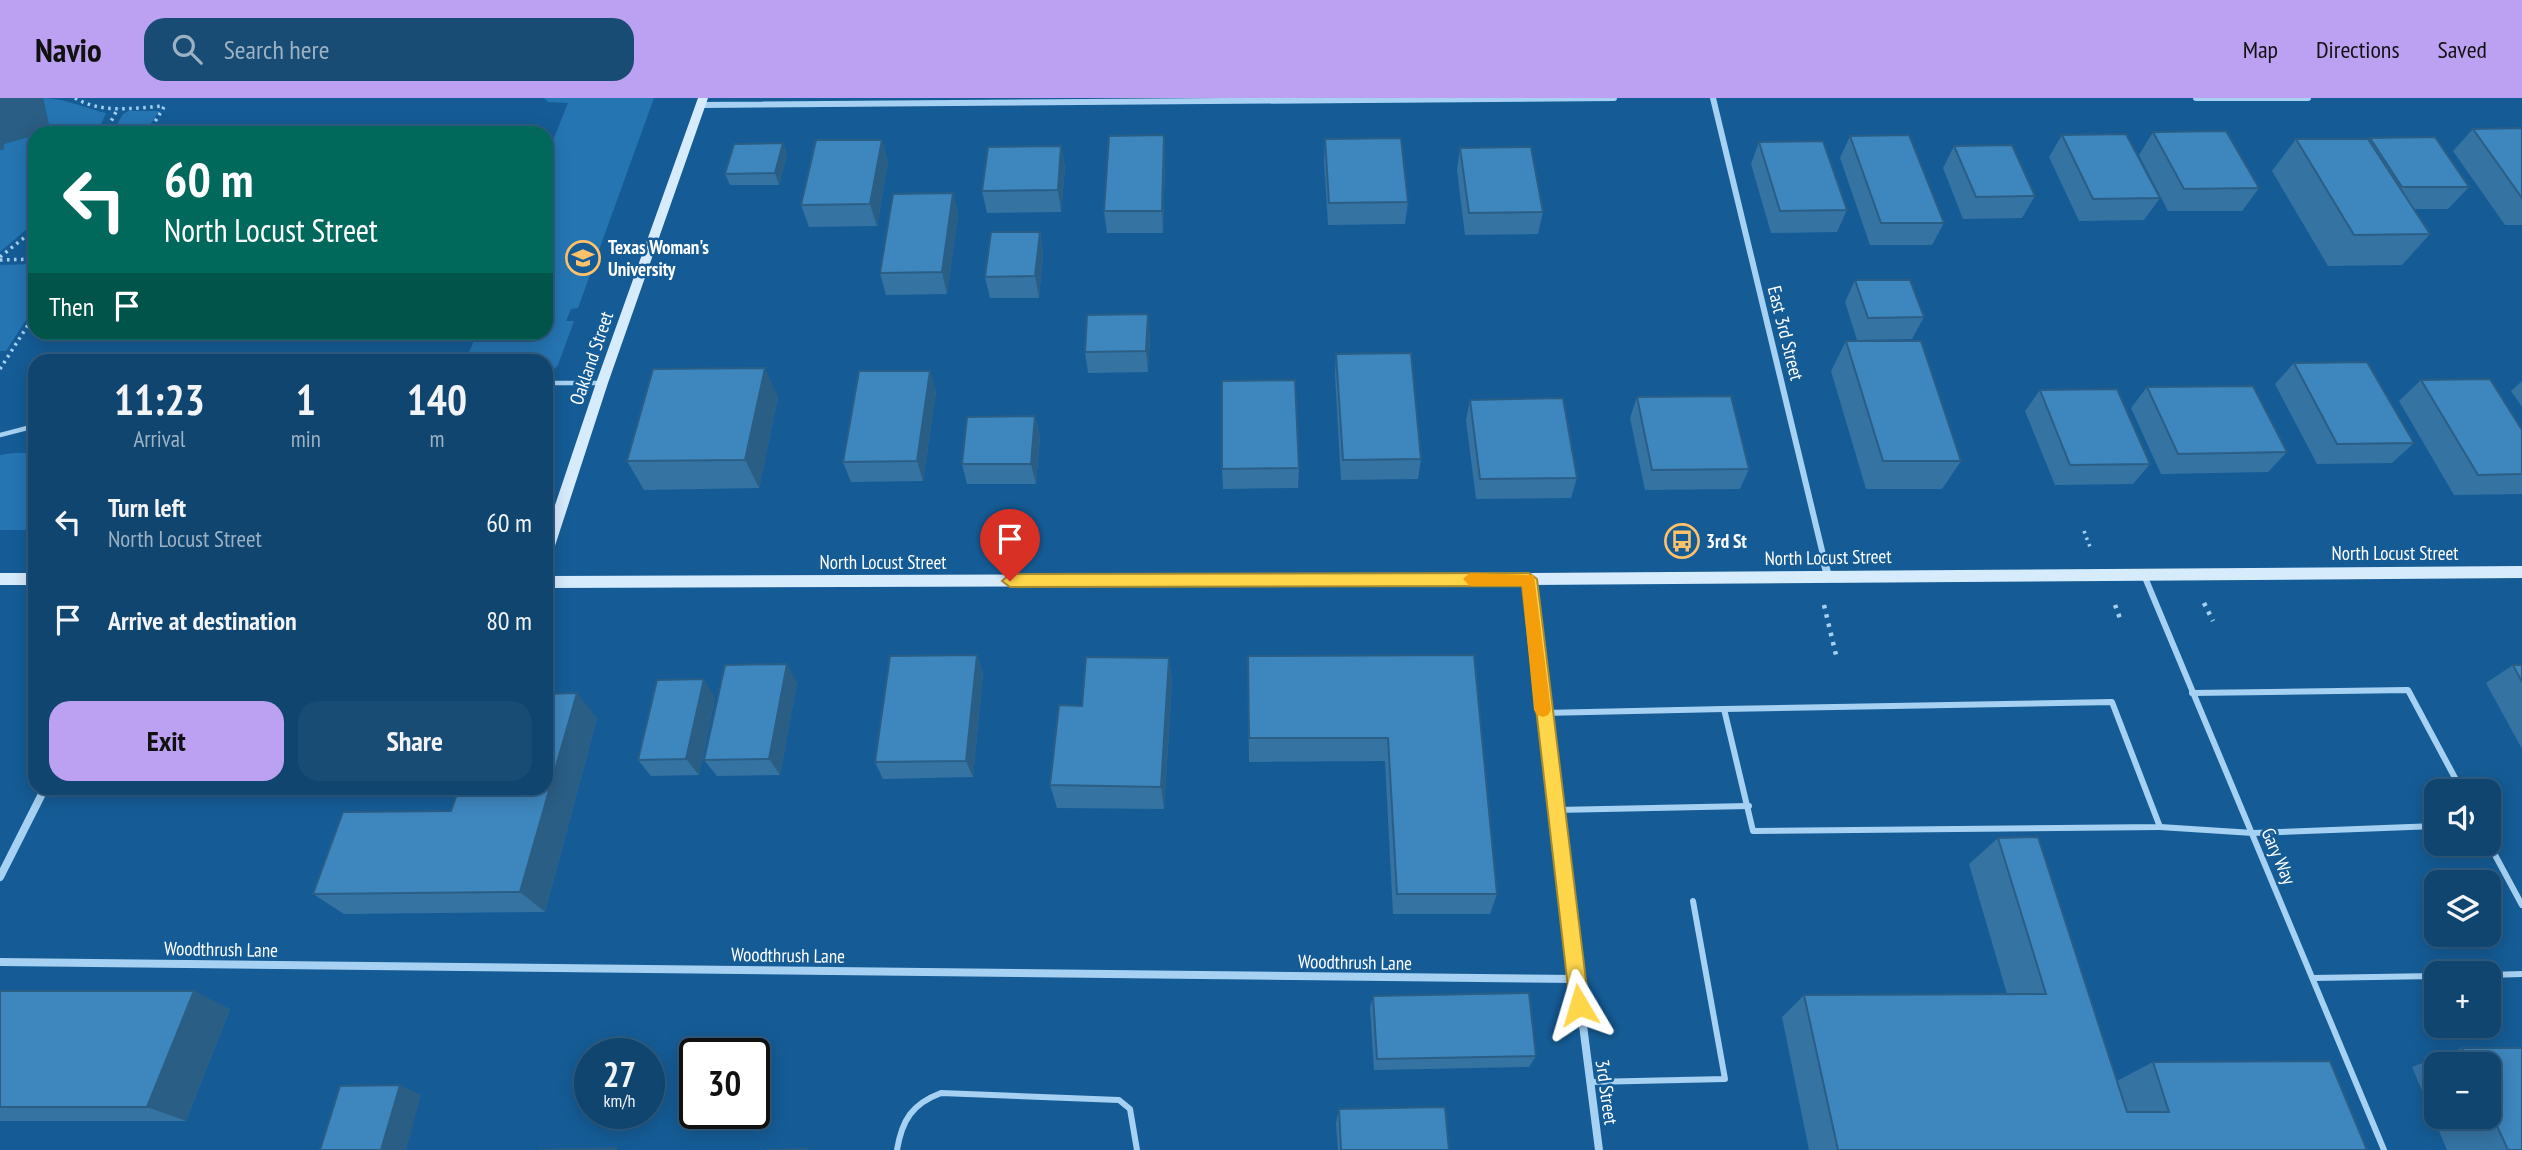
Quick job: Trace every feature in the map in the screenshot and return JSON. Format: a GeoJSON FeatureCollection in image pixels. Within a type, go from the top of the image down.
{"type":"FeatureCollection","features":[{"type":"Feature","properties":{"kind":"main road","name":"Oakland Street"},"geometry":{"type":"LineString","coordinates":[[553,531],[701,102]]}},
{"type":"Feature","properties":{"kind":"main road","name":"North Locust Street"},"geometry":{"type":"LineString","coordinates":[[553,582],[2522,572]]}},
{"type":"Feature","properties":{"kind":"main road"},"geometry":{"type":"LineString","coordinates":[[0,579],[28,579]]}},
{"type":"Feature","properties":{"kind":"street"},"geometry":{"type":"LineString","coordinates":[[701,102],[1614,98]]}},
{"type":"Feature","properties":{"kind":"street","name":"East 3rd Street"},"geometry":{"type":"LineString","coordinates":[[1713,98],[1829,576]]}},
{"type":"Feature","properties":{"kind":"street"},"geometry":{"type":"LineString","coordinates":[[2196,98],[2308,98]]}},
{"type":"Feature","properties":{"kind":"street","name":"3rd Street"},"geometry":{"type":"LineString","coordinates":[[1529,579],[1543,713],[1599,1150]]}},
{"type":"Feature","properties":{"kind":"street"},"geometry":{"type":"LineString","coordinates":[[0,877],[41,795]]}},
{"type":"Feature","properties":{"kind":"street","name":"Woodthrush Lane"},"geometry":{"type":"LineString","coordinates":[[0,962],[1576,979]]}},
{"type":"Feature","properties":{"kind":"lane"},"geometry":{"type":"LineString","coordinates":[[553,383],[602,383]]}},
{"type":"Feature","properties":{"kind":"lane"},"geometry":{"type":"LineString","coordinates":[[0,435],[28,428]]}},
{"type":"Feature","properties":{"kind":"lane","name":"Gary Way"},"geometry":{"type":"LineString","coordinates":[[2144,574],[2384,1150]]}},
{"type":"Feature","properties":{"kind":"lane"},"geometry":{"type":"LineString","coordinates":[[2192,693],[2408,691],[2456,779]]}},
{"type":"Feature","properties":{"kind":"lane"},"geometry":{"type":"LineString","coordinates":[[1543,713],[2112,702],[2160,827]]}},
{"type":"Feature","properties":{"kind":"lane"},"geometry":{"type":"LineString","coordinates":[[1724,709],[1753,831],[2160,827],[2253,833],[2424,826]]}},
{"type":"Feature","properties":{"kind":"lane"},"geometry":{"type":"LineString","coordinates":[[1556,810],[1749,806]]}},
{"type":"Feature","properties":{"kind":"lane"},"geometry":{"type":"LineString","coordinates":[[2496,856],[2522,905]]}},
{"type":"Feature","properties":{"kind":"lane"},"geometry":{"type":"LineString","coordinates":[[1590,1082],[1725,1079],[1693,901]]}},
{"type":"Feature","properties":{"kind":"lane"},"geometry":{"type":"LineString","coordinates":[[2501,975],[2522,974]]}},
{"type":"Feature","properties":{"kind":"lane"},"geometry":{"type":"LineString","coordinates":[[2313,978],[2424,976]]}},
{"type":"Feature","properties":{"kind":"lane"},"geometry":{"type":"LineString","coordinates":[[897,1150],[899,1133],[907,1113],[921,1100],[941,1093],[1119,1100],[1130,1110],[1137,1150]]}},
{"type":"Feature","properties":{"kind":"path"},"geometry":{"type":"LineString","coordinates":[[75,98],[83,104],[118,108],[164,106],[152,126]]}},
{"type":"Feature","properties":{"kind":"path"},"geometry":{"type":"LineString","coordinates":[[109,126],[118,108]]}},
{"type":"Feature","properties":{"kind":"path"},"geometry":{"type":"LineString","coordinates":[[0,258],[28,235]]}},
{"type":"Feature","properties":{"kind":"path"},"geometry":{"type":"LineString","coordinates":[[0,258],[28,259]]}},
{"type":"Feature","properties":{"kind":"path"},"geometry":{"type":"LineString","coordinates":[[0,369],[28,325]]}},
{"type":"Feature","properties":{"kind":"path"},"geometry":{"type":"LineString","coordinates":[[0,356],[8,356]]}},
{"type":"Feature","properties":{"kind":"path"},"geometry":{"type":"LineString","coordinates":[[2084,531],[2090,548]]}},
{"type":"Feature","properties":{"kind":"path"},"geometry":{"type":"LineString","coordinates":[[2202,598],[2213,621]]}},
{"type":"Feature","properties":{"kind":"path"},"geometry":{"type":"LineString","coordinates":[[1822,601],[1836,654]]}},
{"type":"Feature","properties":{"kind":"path"},"geometry":{"type":"LineString","coordinates":[[2113,601],[2121,621]]}},
{"type":"Feature","properties":{"kind":"shaded area"},"geometry":{"type":"Polygon","coordinates":[[[43,98],[67,101],[106,113],[100,126],[49,126],[43,98]]]}},
{"type":"Feature","properties":{"kind":"shaded area"},"geometry":{"type":"Polygon","coordinates":[[[544,98],[654,98],[578,308],[571,309],[566,321],[574,321],[558,365],[553,370],[553,354],[468,354],[474,340],[553,340],[553,140],[568,103],[548,102],[544,98]]]}},
{"type":"Feature","properties":{"kind":"shaded area"},"geometry":{"type":"Polygon","coordinates":[[[129,111],[159,111],[149,126],[116,126],[123,114],[129,111]]]}},
{"type":"Feature","properties":{"kind":"shaded area"},"geometry":{"type":"Polygon","coordinates":[[[28,137],[28,228],[0,252],[0,150],[4,149],[4,144],[28,137]]]}},
{"type":"Feature","properties":{"kind":"shaded area"},"geometry":{"type":"Polygon","coordinates":[[[28,264],[28,317],[6,351],[0,351],[0,265],[28,264]]]}},
{"type":"Feature","properties":{"kind":"shaded area"},"geometry":{"type":"Polygon","coordinates":[[[28,453],[28,530],[0,530],[0,455],[28,453]]]}},
{"type":"Feature","properties":{"kind":"building"},"geometry":{"type":"Polygon","coordinates":[[[2522,128],[2522,198],[2473,129],[2522,128]]]}},
{"type":"Feature","properties":{"kind":"building"},"geometry":{"type":"Polygon","coordinates":[[[2226,131],[2259,188],[2184,189],[2153,132],[2226,131]]]}},
{"type":"Feature","properties":{"kind":"building"},"geometry":{"type":"Polygon","coordinates":[[[2126,134],[2160,198],[2093,199],[2062,135],[2126,134]]]}},
{"type":"Feature","properties":{"kind":"building"},"geometry":{"type":"Polygon","coordinates":[[[1164,135],[1162,211],[1104,211],[1109,136],[1164,135]]]}},
{"type":"Feature","properties":{"kind":"building"},"geometry":{"type":"Polygon","coordinates":[[[1909,135],[1944,223],[1881,223],[1850,136],[1909,135]]]}},
{"type":"Feature","properties":{"kind":"building"},"geometry":{"type":"Polygon","coordinates":[[[2435,137],[2469,187],[2402,187],[2370,138],[2435,137]]]}},
{"type":"Feature","properties":{"kind":"building"},"geometry":{"type":"Polygon","coordinates":[[[1401,138],[1408,202],[1329,203],[1325,139],[1401,138]]]}},
{"type":"Feature","properties":{"kind":"building"},"geometry":{"type":"Polygon","coordinates":[[[2296,139],[2368,139],[2430,234],[2354,235],[2296,139]]]}},
{"type":"Feature","properties":{"kind":"building"},"geometry":{"type":"Polygon","coordinates":[[[816,140],[882,140],[870,204],[801,205],[816,140]]]}},
{"type":"Feature","properties":{"kind":"building"},"geometry":{"type":"Polygon","coordinates":[[[1823,141],[1847,210],[1780,211],[1759,142],[1823,141]]]}},
{"type":"Feature","properties":{"kind":"building"},"geometry":{"type":"Polygon","coordinates":[[[783,143],[775,173],[725,174],[734,144],[783,143]]]}},
{"type":"Feature","properties":{"kind":"building"},"geometry":{"type":"Polygon","coordinates":[[[2012,145],[2035,196],[1976,197],[1954,146],[2012,145]]]}},
{"type":"Feature","properties":{"kind":"building"},"geometry":{"type":"Polygon","coordinates":[[[1061,146],[1058,190],[982,191],[988,147],[1061,146]]]}},
{"type":"Feature","properties":{"kind":"building"},"geometry":{"type":"Polygon","coordinates":[[[1531,147],[1543,212],[1469,213],[1460,148],[1531,147]]]}},
{"type":"Feature","properties":{"kind":"building"},"geometry":{"type":"Polygon","coordinates":[[[953,193],[942,272],[880,273],[893,194],[953,193]]]}},
{"type":"Feature","properties":{"kind":"building"},"geometry":{"type":"Polygon","coordinates":[[[991,232],[1040,232],[1035,276],[985,277],[991,232]]]}},
{"type":"Feature","properties":{"kind":"building"},"geometry":{"type":"Polygon","coordinates":[[[1855,280],[1910,280],[1924,317],[1868,318],[1855,280]]]}},
{"type":"Feature","properties":{"kind":"building"},"geometry":{"type":"Polygon","coordinates":[[[1148,314],[1146,351],[1085,352],[1087,315],[1148,314]]]}},
{"type":"Feature","properties":{"kind":"building"},"geometry":{"type":"Polygon","coordinates":[[[1846,341],[1921,341],[1961,461],[1883,461],[1846,341]]]}},
{"type":"Feature","properties":{"kind":"building"},"geometry":{"type":"Polygon","coordinates":[[[1411,353],[1421,459],[1343,460],[1336,354],[1411,353]]]}},
{"type":"Feature","properties":{"kind":"building"},"geometry":{"type":"Polygon","coordinates":[[[2367,362],[2414,443],[2337,444],[2294,363],[2367,362]]]}},
{"type":"Feature","properties":{"kind":"building"},"geometry":{"type":"Polygon","coordinates":[[[765,368],[745,460],[627,461],[653,369],[765,368]]]}},
{"type":"Feature","properties":{"kind":"building"},"geometry":{"type":"Polygon","coordinates":[[[859,371],[930,371],[917,461],[843,462],[859,371]]]}},
{"type":"Feature","properties":{"kind":"building"},"geometry":{"type":"Polygon","coordinates":[[[2490,379],[2522,430],[2522,474],[2478,475],[2421,380],[2490,379]]]}},
{"type":"Feature","properties":{"kind":"building"},"geometry":{"type":"Polygon","coordinates":[[[1295,380],[1299,468],[1222,469],[1222,381],[1295,380]]]}},
{"type":"Feature","properties":{"kind":"building"},"geometry":{"type":"Polygon","coordinates":[[[2253,386],[2287,452],[2178,454],[2147,387],[2253,386]]]}},
{"type":"Feature","properties":{"kind":"building"},"geometry":{"type":"Polygon","coordinates":[[[2117,389],[2150,464],[2070,465],[2040,390],[2117,389]]]}},
{"type":"Feature","properties":{"kind":"building"},"geometry":{"type":"Polygon","coordinates":[[[1731,396],[1749,469],[1652,470],[1637,397],[1731,396]]]}},
{"type":"Feature","properties":{"kind":"building"},"geometry":{"type":"Polygon","coordinates":[[[1563,398],[1577,478],[1480,479],[1470,400],[1563,398]]]}},
{"type":"Feature","properties":{"kind":"building"},"geometry":{"type":"Polygon","coordinates":[[[1035,416],[1031,464],[962,464],[967,417],[1035,416]]]}},
{"type":"Feature","properties":{"kind":"building"},"geometry":{"type":"Polygon","coordinates":[[[977,655],[966,761],[875,762],[890,656],[977,655]]]}},
{"type":"Feature","properties":{"kind":"building"},"geometry":{"type":"Polygon","coordinates":[[[1474,655],[1497,894],[1397,894],[1388,738],[1249,738],[1248,656],[1474,655]]]}},
{"type":"Feature","properties":{"kind":"building"},"geometry":{"type":"Polygon","coordinates":[[[1086,657],[1169,658],[1161,787],[1050,785],[1059,705],[1082,706],[1086,657]]]}},
{"type":"Feature","properties":{"kind":"building"},"geometry":{"type":"Polygon","coordinates":[[[787,664],[769,759],[704,760],[725,665],[787,664]]]}},
{"type":"Feature","properties":{"kind":"building"},"geometry":{"type":"Polygon","coordinates":[[[2513,665],[2522,665],[2522,682],[2513,665]]]}},
{"type":"Feature","properties":{"kind":"building"},"geometry":{"type":"Polygon","coordinates":[[[704,679],[686,759],[638,760],[657,680],[704,679]]]}},
{"type":"Feature","properties":{"kind":"building"},"geometry":{"type":"Polygon","coordinates":[[[577,693],[553,777],[553,694],[577,693]]]}},
{"type":"Feature","properties":{"kind":"building"},"geometry":{"type":"Polygon","coordinates":[[[457,795],[548,795],[520,892],[313,894],[343,812],[451,811],[457,795]]]}},
{"type":"Feature","properties":{"kind":"building"},"geometry":{"type":"Polygon","coordinates":[[[2038,837],[2127,1112],[2169,1112],[2153,1062],[2330,1061],[2367,1150],[1838,1150],[1804,995],[2046,994],[1998,838],[2038,837]]]}},
{"type":"Feature","properties":{"kind":"building"},"geometry":{"type":"Polygon","coordinates":[[[0,991],[194,991],[147,1107],[0,1107],[0,991]]]}},
{"type":"Feature","properties":{"kind":"building"},"geometry":{"type":"Polygon","coordinates":[[[1529,993],[1536,1056],[1377,1059],[1373,996],[1529,993]]]}},
{"type":"Feature","properties":{"kind":"building"},"geometry":{"type":"Polygon","coordinates":[[[2462,1048],[2522,1048],[2522,1150],[2508,1150],[2498,1129],[2501,1129],[2501,1052],[2464,1052],[2462,1048]]]}},
{"type":"Feature","properties":{"kind":"building"},"geometry":{"type":"Polygon","coordinates":[[[400,1085],[381,1150],[320,1150],[340,1086],[400,1085]]]}},
{"type":"Feature","properties":{"kind":"building"},"geometry":{"type":"Polygon","coordinates":[[[1445,1107],[1449,1150],[1341,1150],[1339,1109],[1445,1107]]]}},
{"type":"Feature","properties":{"kind":"building"},"geometry":{"type":"Polygon","coordinates":[[[616,1148],[616,1150],[539,1150],[616,1148]]]}},
{"type":"Feature","properties":{"kind":"slow traffic"},"geometry":{"type":"LineString","coordinates":[[1470,579],[1529,579],[1543,710]]}},
{"type":"Feature","properties":{"kind":"place","name":"Texas Woman's University"},"geometry":{"type":"Point","coordinates":[583,258]}},
{"type":"Feature","properties":{"kind":"place","name":"3rd St"},"geometry":{"type":"Point","coordinates":[1682,541]}},
{"type":"Feature","properties":{"kind":"route"},"geometry":{"type":"LineString","coordinates":[[1010,581],[1529,579],[1579,1005]]}}]}
